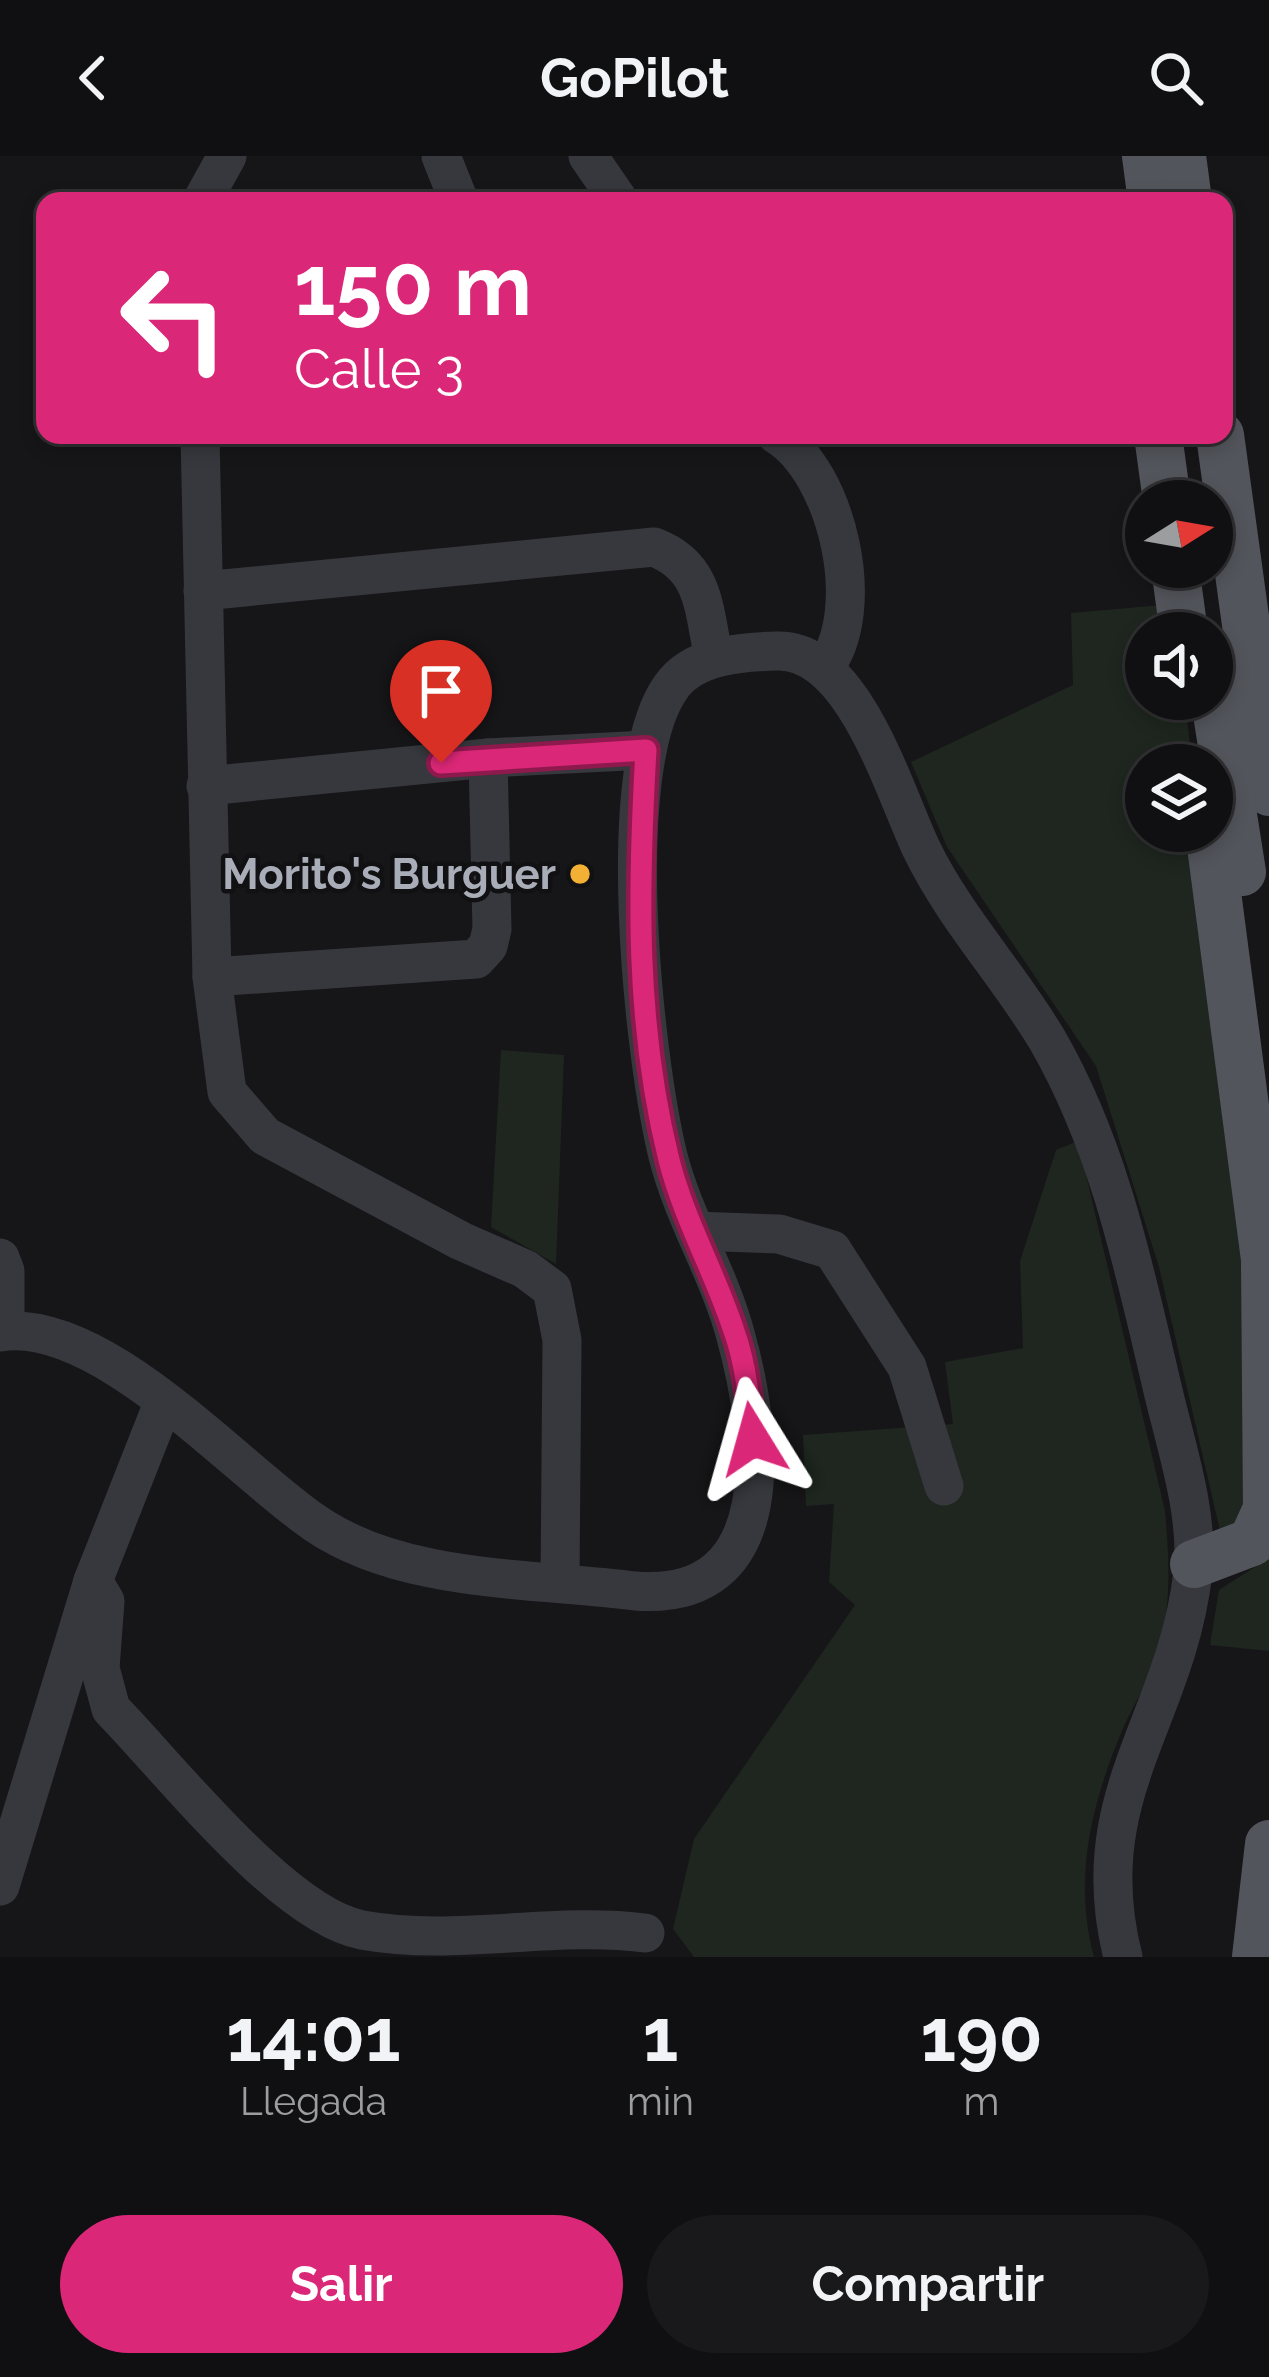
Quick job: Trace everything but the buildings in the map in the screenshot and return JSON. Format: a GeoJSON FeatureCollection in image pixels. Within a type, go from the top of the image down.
{"type":"FeatureCollection","features":[{"type":"Feature","properties":{"kind":"main road"},"geometry":{"type":"LineString","coordinates":[[1133,156],[1134,192]]}},
{"type":"Feature","properties":{"kind":"main road"},"geometry":{"type":"LineString","coordinates":[[1146,156],[1151,192]]}},
{"type":"Feature","properties":{"kind":"main road"},"geometry":{"type":"LineString","coordinates":[[1181,156],[1187,192]]}},
{"type":"Feature","properties":{"kind":"main road"},"geometry":{"type":"LineString","coordinates":[[1159,444],[1164,480]]}},
{"type":"Feature","properties":{"kind":"main road"},"geometry":{"type":"LineString","coordinates":[[1182,444],[1186,480]]}},
{"type":"Feature","properties":{"kind":"main road"},"geometry":{"type":"LineString","coordinates":[[1221,444],[1269,792]]}},
{"type":"Feature","properties":{"kind":"main road"},"geometry":{"type":"LineString","coordinates":[[1218,720],[1269,1039]]}},
{"type":"Feature","properties":{"kind":"main road"},"geometry":{"type":"LineString","coordinates":[[1194,1564],[1252,1542],[1267,1509],[1267,1277],[1212,852]]}},
{"type":"Feature","properties":{"kind":"main road"},"geometry":{"type":"LineString","coordinates":[[1256,1957],[1269,1844]]}},
{"type":"Feature","properties":{"kind":"street"},"geometry":{"type":"LineString","coordinates":[[207,192],[227,156]]}},
{"type":"Feature","properties":{"kind":"street"},"geometry":{"type":"LineString","coordinates":[[441,156],[455,192]]}},
{"type":"Feature","properties":{"kind":"street"},"geometry":{"type":"LineString","coordinates":[[588,156],[613,192]]}},
{"type":"Feature","properties":{"kind":"street"},"geometry":{"type":"LineString","coordinates":[[200,444],[212,977],[227,1092],[265,1136],[461,1241],[525,1269],[552,1289],[562,1340],[560,1582]]}},
{"type":"Feature","properties":{"kind":"street"},"geometry":{"type":"LineString","coordinates":[[787,444],[808,462],[832,514],[846,620],[836,652],[824,668]]}},
{"type":"Feature","properties":{"kind":"street"},"geometry":{"type":"LineString","coordinates":[[203,591],[654,547],[681,557],[697,582],[714,658]]}},
{"type":"Feature","properties":{"kind":"street"},"geometry":{"type":"LineString","coordinates":[[0,1258],[3,1331],[58,1341],[164,1401],[225,1445],[314,1522],[344,1539],[383,1554],[458,1570],[661,1593],[707,1582],[726,1566],[745,1531],[755,1465],[736,1335],[670,1165],[652,1084],[640,980],[638,892],[646,750],[672,685],[686,671],[714,658],[791,651],[824,668],[845,689],[933,873],[1047,1039],[1092,1127],[1124,1229],[1181,1468],[1194,1564],[1179,1656],[1123,1785],[1110,1868],[1123,1957]]}},
{"type":"Feature","properties":{"kind":"street"},"geometry":{"type":"LineString","coordinates":[[206,787],[488,758],[646,750]]}},
{"type":"Feature","properties":{"kind":"street"},"geometry":{"type":"LineString","coordinates":[[212,977],[476,959],[488,946],[492,929],[488,758]]}},
{"type":"Feature","properties":{"kind":"street"},"geometry":{"type":"LineString","coordinates":[[695,1231],[779,1234],[832,1250],[907,1367],[944,1486]]}},
{"type":"Feature","properties":{"kind":"street"},"geometry":{"type":"LineString","coordinates":[[0,1886],[93,1581],[164,1401]]}},
{"type":"Feature","properties":{"kind":"street"},"geometry":{"type":"LineString","coordinates":[[93,1581],[105,1601],[100,1668],[111,1709],[295,1900],[336,1923],[365,1930],[436,1934],[554,1926],[651,1945]]}},
{"type":"Feature","properties":{"kind":"street"},"geometry":{"type":"LineString","coordinates":[[601,1957],[651,1945]]}},
{"type":"Feature","properties":{"kind":"shaded area"},"geometry":{"type":"Polygon","coordinates":[[[1174,604],[1175,612],[1125,612],[1125,720],[1187,720],[1190,744],[1125,744],[1125,852],[1202,852],[1247,1247],[1247,1506],[1238,1528],[1221,1535],[1159,1267],[1096,1066],[947,847],[911,762],[1073,685],[1071,613],[1174,604]]]}},
{"type":"Feature","properties":{"kind":"shaded area"},"geometry":{"type":"Polygon","coordinates":[[[501,1050],[564,1055],[556,1264],[491,1227],[501,1050]]]}},
{"type":"Feature","properties":{"kind":"shaded area"},"geometry":{"type":"Polygon","coordinates":[[[1078,1141],[1165,1511],[1168,1562],[1168,1598],[1159,1649],[1110,1760],[1088,1843],[1085,1899],[1094,1957],[694,1957],[673,1929],[694,1839],[855,1605],[829,1582],[834,1504],[806,1506],[803,1435],[953,1424],[945,1362],[1023,1348],[1020,1261],[1056,1150],[1078,1141]]]}},
{"type":"Feature","properties":{"kind":"shaded area"},"geometry":{"type":"Polygon","coordinates":[[[1269,1558],[1269,1651],[1210,1645],[1219,1590],[1269,1558]]]}},
{"type":"Feature","properties":{"kind":"place","name":"Morito's Burguer"},"geometry":{"type":"Point","coordinates":[580,874]}},
{"type":"Feature","properties":{"kind":"route"},"geometry":{"type":"LineString","coordinates":[[441,763],[646,750],[638,892],[640,980],[652,1084],[670,1165],[736,1335],[753,1439]]}}]}
